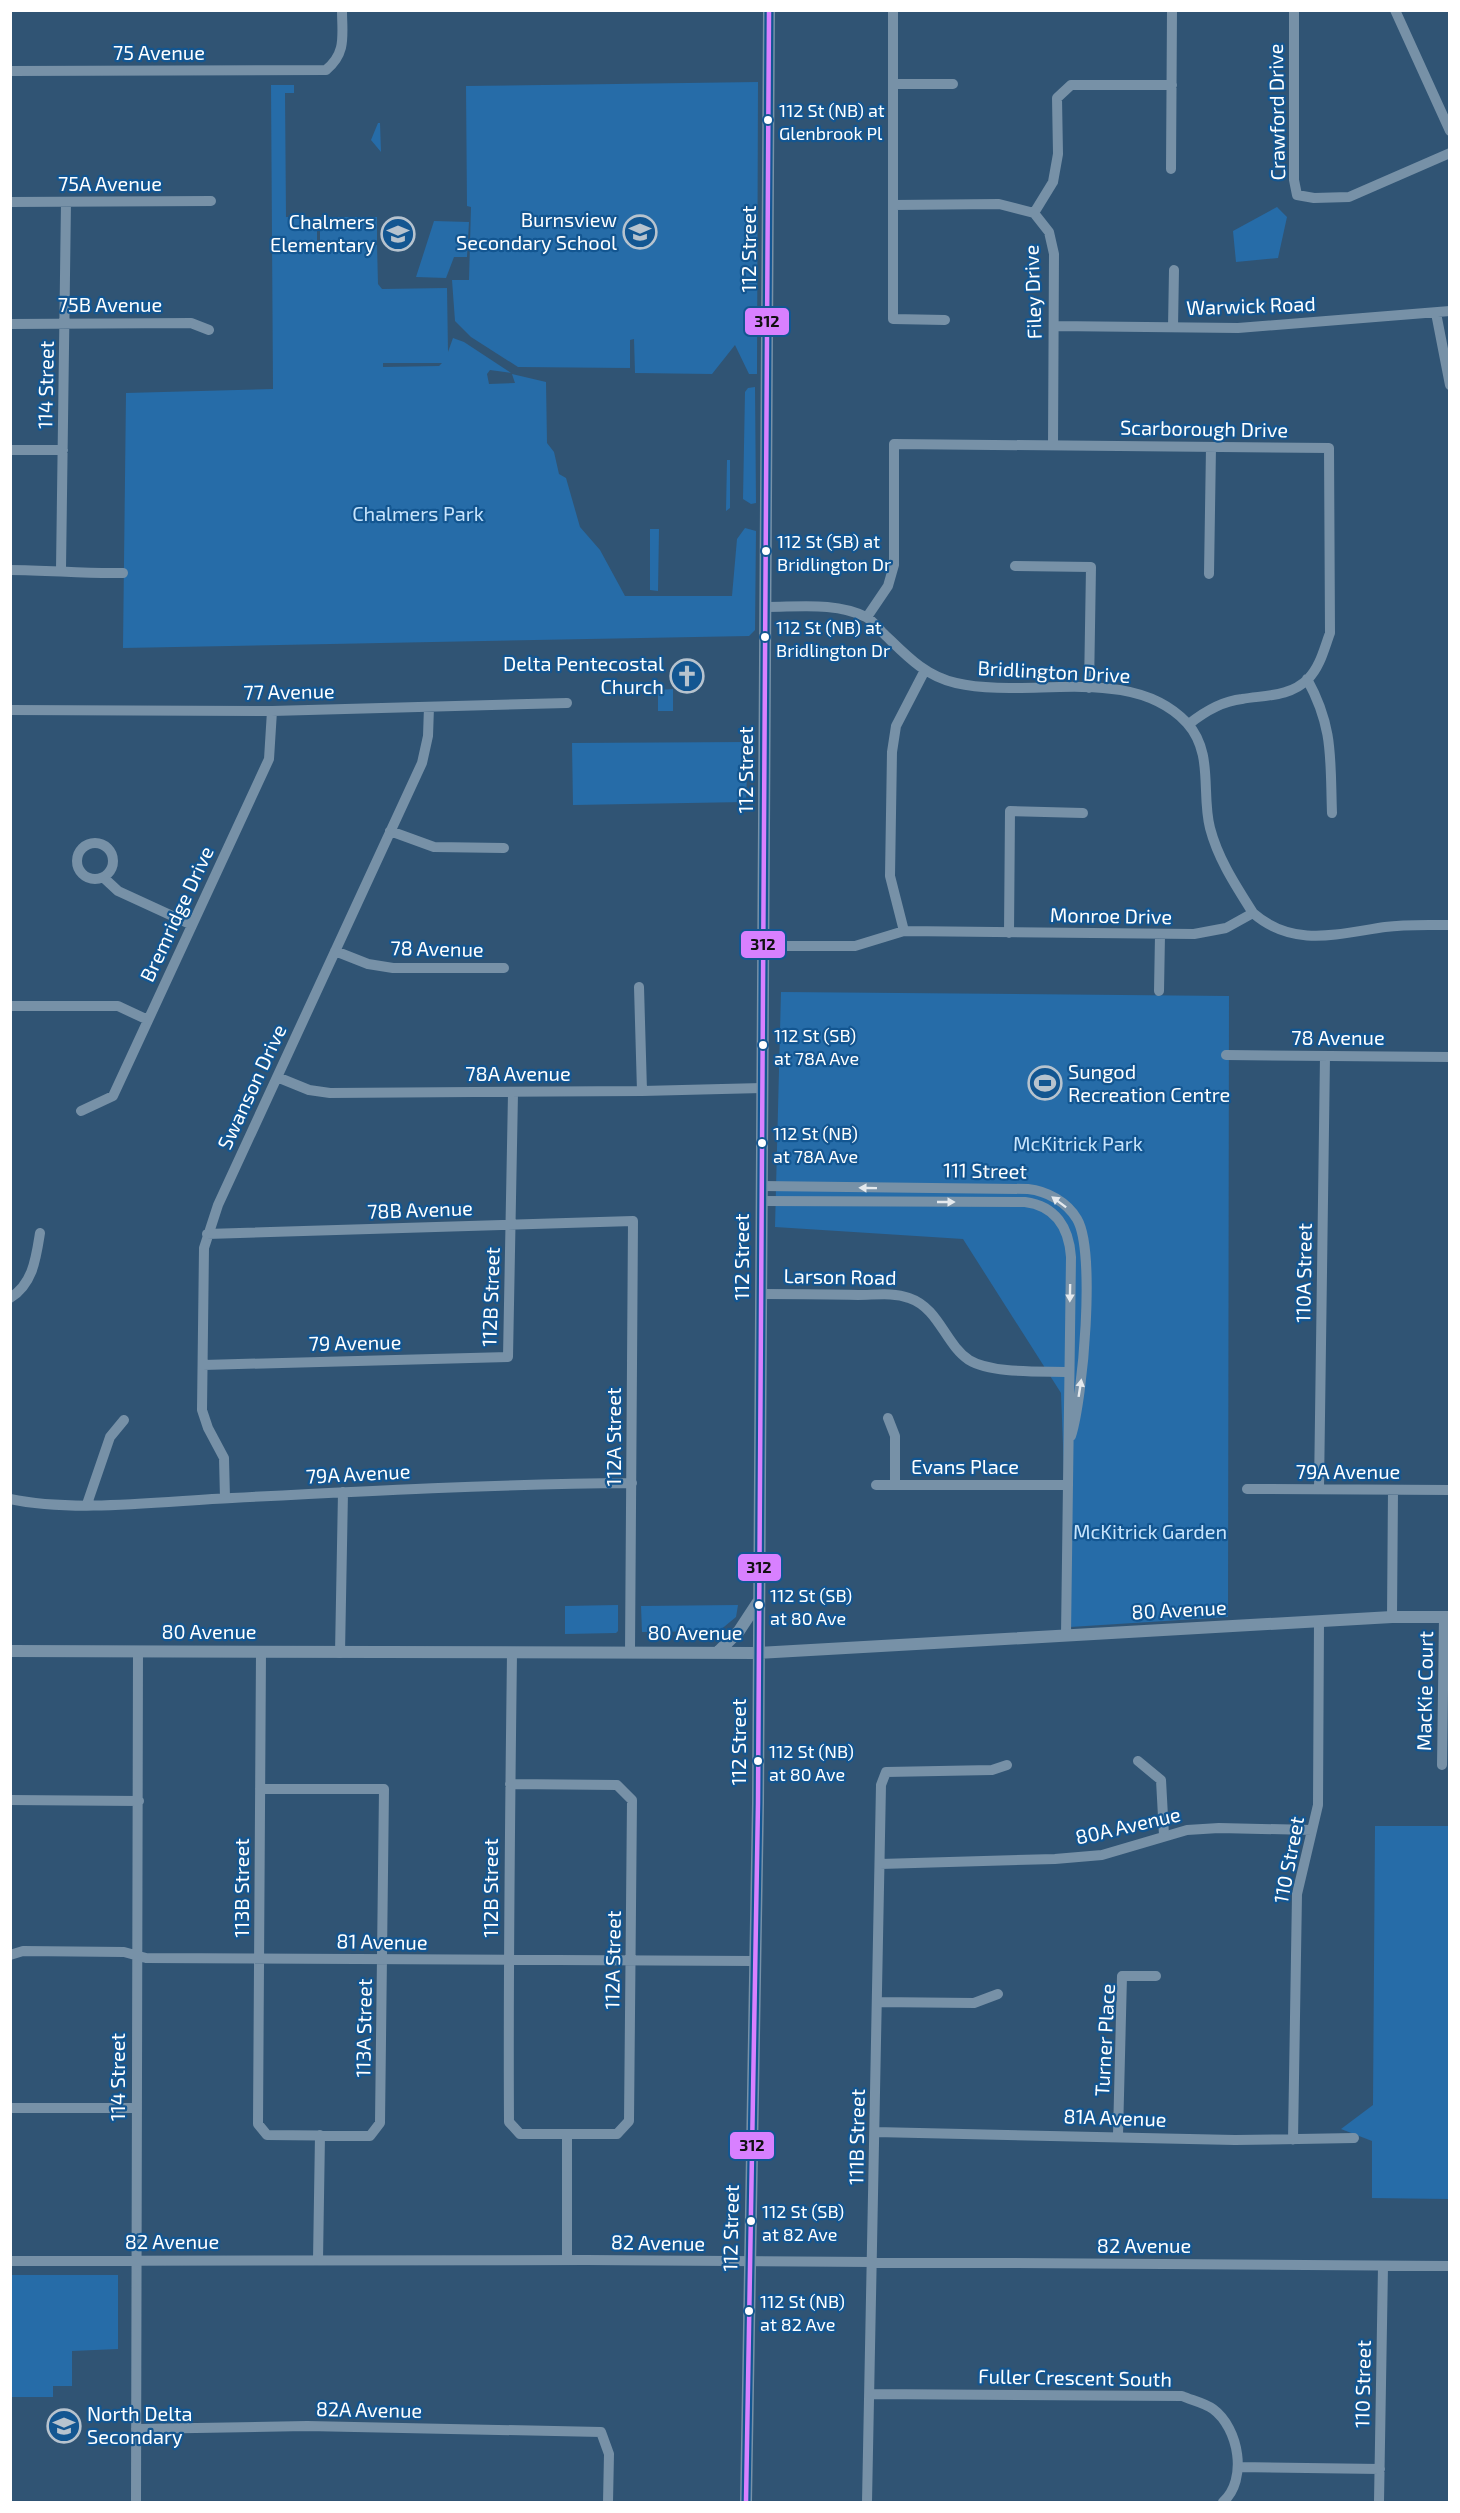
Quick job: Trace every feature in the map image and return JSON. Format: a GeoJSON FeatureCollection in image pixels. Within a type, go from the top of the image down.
{"type":"FeatureCollection","features":[{"type":"Feature","properties":{"kind":"street","name":"75 Avenue"},"geometry":{"type":"LineString","coordinates":[[10,71],[326,70],[337,61],[342,46],[342,10]]}},
{"type":"Feature","properties":{"kind":"street","name":"112 Street"},"geometry":{"type":"LineString","coordinates":[[746,2502],[759,1653],[769,10]]}},
{"type":"Feature","properties":{"kind":"street"},"geometry":{"type":"LineString","coordinates":[[893,10],[893,320],[945,320]]}},
{"type":"Feature","properties":{"kind":"street"},"geometry":{"type":"LineString","coordinates":[[1171,169],[1172,10]]}},
{"type":"Feature","properties":{"kind":"street","name":"Crawford Drive"},"geometry":{"type":"LineString","coordinates":[[1294,10],[1294,180],[1297,195],[1314,198],[1349,197],[1449,153]]}},
{"type":"Feature","properties":{"kind":"street"},"geometry":{"type":"LineString","coordinates":[[1395,10],[1449,131]]}},
{"type":"Feature","properties":{"kind":"street"},"geometry":{"type":"LineString","coordinates":[[893,84],[953,84]]}},
{"type":"Feature","properties":{"kind":"street"},"geometry":{"type":"LineString","coordinates":[[893,205],[999,204],[1034,213],[1053,182],[1058,154],[1057,98],[1071,85],[1172,85]]}},
{"type":"Feature","properties":{"kind":"street","name":"75A Avenue"},"geometry":{"type":"LineString","coordinates":[[10,202],[211,201]]}},
{"type":"Feature","properties":{"kind":"street","name":"114 Street"},"geometry":{"type":"LineString","coordinates":[[62,569],[66,202]]}},
{"type":"Feature","properties":{"kind":"street","name":"Filey Drive"},"geometry":{"type":"LineString","coordinates":[[1034,213],[1048,232],[1054,255],[1053,445]]}},
{"type":"Feature","properties":{"kind":"street"},"geometry":{"type":"LineString","coordinates":[[1173,327],[1174,270]]}},
{"type":"Feature","properties":{"kind":"street","name":"Warwick Road"},"geometry":{"type":"LineString","coordinates":[[1054,326],[1238,328],[1449,311]]}},
{"type":"Feature","properties":{"kind":"street"},"geometry":{"type":"LineString","coordinates":[[1436,313],[1449,385]]}},
{"type":"Feature","properties":{"kind":"street","name":"75B Avenue"},"geometry":{"type":"LineString","coordinates":[[10,324],[191,323],[209,330]]}},
{"type":"Feature","properties":{"kind":"street","name":"Scarborough Drive"},"geometry":{"type":"LineString","coordinates":[[867,617],[888,586],[894,565],[894,444],[1329,448],[1330,633],[1320,661],[1307,679],[1292,689],[1271,697],[1241,699],[1219,705],[1189,724]]}},
{"type":"Feature","properties":{"kind":"street"},"geometry":{"type":"LineString","coordinates":[[1209,574],[1211,447]]}},
{"type":"Feature","properties":{"kind":"street"},"geometry":{"type":"LineString","coordinates":[[10,450],[63,450]]}},
{"type":"Feature","properties":{"kind":"street"},"geometry":{"type":"LineString","coordinates":[[1015,566],[1091,567],[1089,688]]}},
{"type":"Feature","properties":{"kind":"street"},"geometry":{"type":"LineString","coordinates":[[10,570],[62,569],[77,574],[123,573]]}},
{"type":"Feature","properties":{"kind":"street","name":"Bridlington Drive"},"geometry":{"type":"LineString","coordinates":[[767,607],[836,608],[867,617],[924,672],[954,683],[985,688],[1118,689],[1147,695],[1189,724]]}},
{"type":"Feature","properties":{"kind":"street"},"geometry":{"type":"LineString","coordinates":[[904,931],[890,876],[892,752],[896,726],[924,672]]}},
{"type":"Feature","properties":{"kind":"street"},"geometry":{"type":"LineString","coordinates":[[1307,679],[1322,706],[1329,731],[1332,813]]}},
{"type":"Feature","properties":{"kind":"street","name":"77 Avenue"},"geometry":{"type":"LineString","coordinates":[[10,710],[272,711],[567,703]]}},
{"type":"Feature","properties":{"kind":"street","name":"Swanson Drive"},"geometry":{"type":"LineString","coordinates":[[225,1498],[224,1458],[208,1428],[202,1410],[204,1248],[207,1234],[218,1205],[422,763],[428,736],[429,707]]}},
{"type":"Feature","properties":{"kind":"street","name":"Bremridge Drive"},"geometry":{"type":"LineString","coordinates":[[81,1111],[113,1096],[269,759],[272,711]]}},
{"type":"Feature","properties":{"kind":"street"},"geometry":{"type":"LineString","coordinates":[[1189,724],[1205,764],[1209,827],[1220,858],[1253,913],[1277,931],[1292,935],[1348,934],[1386,927],[1449,925]]}},
{"type":"Feature","properties":{"kind":"street"},"geometry":{"type":"LineString","coordinates":[[1009,933],[1010,811],[1083,813]]}},
{"type":"Feature","properties":{"kind":"street"},"geometry":{"type":"LineString","coordinates":[[390,831],[434,847],[504,848]]}},
{"type":"Feature","properties":{"kind":"street"},"geometry":{"type":"LineString","coordinates":[[104,878],[118,891],[192,925]]}},
{"type":"Feature","properties":{"kind":"street","name":"Monroe Drive"},"geometry":{"type":"LineString","coordinates":[[763,946],[855,946],[904,931],[1160,935],[1213,932],[1253,913]]}},
{"type":"Feature","properties":{"kind":"street"},"geometry":{"type":"LineString","coordinates":[[1159,991],[1160,935]]}},
{"type":"Feature","properties":{"kind":"street","name":"78 Avenue"},"geometry":{"type":"LineString","coordinates":[[335,951],[368,964],[393,968],[504,968]]}},
{"type":"Feature","properties":{"kind":"street"},"geometry":{"type":"LineString","coordinates":[[639,987],[642,1091]]}},
{"type":"Feature","properties":{"kind":"street"},"geometry":{"type":"LineString","coordinates":[[10,1006],[118,1006],[148,1020]]}},
{"type":"Feature","properties":{"kind":"street","name":"78 Avenue"},"geometry":{"type":"LineString","coordinates":[[1226,1056],[1449,1057]]}},
{"type":"Feature","properties":{"kind":"street","name":"110A Street"},"geometry":{"type":"LineString","coordinates":[[1319,1490],[1325,1056]]}},
{"type":"Feature","properties":{"kind":"street","name":"78A Avenue"},"geometry":{"type":"LineString","coordinates":[[277,1077],[309,1090],[330,1093],[513,1093],[762,1088]]}},
{"type":"Feature","properties":{"kind":"street","name":"112B Street"},"geometry":{"type":"LineString","coordinates":[[508,1357],[513,1093]]}},
{"type":"Feature","properties":{"kind":"street","name":"111 Street"},"geometry":{"type":"LineString","coordinates":[[762,1186],[1028,1189],[1040,1191],[1057,1200],[1077,1218],[1085,1248],[1085,1360],[1075,1423],[1068,1445]]}},
{"type":"Feature","properties":{"kind":"street","name":"111 Street"},"geometry":{"type":"LineString","coordinates":[[761,1201],[1025,1202],[1047,1209],[1062,1223],[1070,1246],[1066,1635]]}},
{"type":"Feature","properties":{"kind":"street","name":"78B Avenue"},"geometry":{"type":"LineString","coordinates":[[207,1234],[633,1221]]}},
{"type":"Feature","properties":{"kind":"street","name":"112A Street"},"geometry":{"type":"LineString","coordinates":[[630,1652],[633,1221]]}},
{"type":"Feature","properties":{"kind":"street"},"geometry":{"type":"LineString","coordinates":[[10,1298],[23,1290],[36,1260],[40,1233]]}},
{"type":"Feature","properties":{"kind":"street","name":"Larson Road"},"geometry":{"type":"LineString","coordinates":[[761,1294],[889,1295],[910,1298],[928,1310],[970,1360],[992,1367],[1069,1372]]}},
{"type":"Feature","properties":{"kind":"street","name":"79 Avenue"},"geometry":{"type":"LineString","coordinates":[[203,1365],[508,1357]]}},
{"type":"Feature","properties":{"kind":"street","name":"Evans Place"},"geometry":{"type":"LineString","coordinates":[[888,1418],[895,1436],[895,1485],[1068,1485]]}},
{"type":"Feature","properties":{"kind":"street"},"geometry":{"type":"LineString","coordinates":[[87,1504],[110,1437],[124,1420]]}},
{"type":"Feature","properties":{"kind":"street","name":"79A Avenue"},"geometry":{"type":"LineString","coordinates":[[10,1499],[50,1504],[87,1504],[343,1492],[632,1483]]}},
{"type":"Feature","properties":{"kind":"street"},"geometry":{"type":"LineString","coordinates":[[876,1485],[895,1485]]}},
{"type":"Feature","properties":{"kind":"street","name":"79A Avenue"},"geometry":{"type":"LineString","coordinates":[[1247,1489],[1449,1490]]}},
{"type":"Feature","properties":{"kind":"street"},"geometry":{"type":"LineString","coordinates":[[1392,1617],[1393,1490]]}},
{"type":"Feature","properties":{"kind":"street"},"geometry":{"type":"LineString","coordinates":[[340,1653],[343,1492]]}},
{"type":"Feature","properties":{"kind":"street"},"geometry":{"type":"LineString","coordinates":[[717,1653],[739,1631],[759,1601]]}},
{"type":"Feature","properties":{"kind":"street","name":"80 Avenue"},"geometry":{"type":"LineString","coordinates":[[10,1651],[759,1653],[1392,1617],[1447,1617]]}},
{"type":"Feature","properties":{"kind":"street","name":"MacKie Court"},"geometry":{"type":"LineString","coordinates":[[1442,1765],[1447,1617]]}},
{"type":"Feature","properties":{"kind":"street","name":"110 Street"},"geometry":{"type":"LineString","coordinates":[[1293,2140],[1298,1894],[1318,1805],[1319,1622]]}},
{"type":"Feature","properties":{"kind":"street","name":"114 Street"},"geometry":{"type":"LineString","coordinates":[[136,2502],[135,2108],[139,1801],[138,1652]]}},
{"type":"Feature","properties":{"kind":"street","name":"113B Street"},"geometry":{"type":"LineString","coordinates":[[261,1652],[258,2124],[267,2135],[320,2135]]}},
{"type":"Feature","properties":{"kind":"street","name":"112B Street"},"geometry":{"type":"LineString","coordinates":[[512,1653],[508,2122],[520,2134],[567,2134]]}},
{"type":"Feature","properties":{"kind":"street"},"geometry":{"type":"LineString","coordinates":[[1138,1761],[1161,1780],[1164,1835]]}},
{"type":"Feature","properties":{"kind":"street","name":"111B Street"},"geometry":{"type":"LineString","coordinates":[[867,2502],[874,2263],[881,1785],[886,1772],[992,1770],[1007,1766]]}},
{"type":"Feature","properties":{"kind":"street","name":"112A Street"},"geometry":{"type":"LineString","coordinates":[[510,1784],[617,1785],[632,1800],[629,2121],[617,2134],[567,2134]]}},
{"type":"Feature","properties":{"kind":"street","name":"113A Street"},"geometry":{"type":"LineString","coordinates":[[260,1789],[384,1789],[380,2123],[370,2136],[320,2135]]}},
{"type":"Feature","properties":{"kind":"street"},"geometry":{"type":"LineString","coordinates":[[10,1800],[139,1801]]}},
{"type":"Feature","properties":{"kind":"street","name":"80A Avenue"},"geometry":{"type":"LineString","coordinates":[[880,1864],[1055,1859],[1102,1855],[1164,1835],[1219,1828],[1312,1830]]}},
{"type":"Feature","properties":{"kind":"street","name":"81 Avenue"},"geometry":{"type":"LineString","coordinates":[[10,1955],[23,1951],[123,1952],[136,1956],[259,1959],[754,1961]]}},
{"type":"Feature","properties":{"kind":"street","name":"Turner Place"},"geometry":{"type":"LineString","coordinates":[[1118,2135],[1122,1976],[1156,1976]]}},
{"type":"Feature","properties":{"kind":"street"},"geometry":{"type":"LineString","coordinates":[[877,2002],[974,2003],[998,1994]]}},
{"type":"Feature","properties":{"kind":"street"},"geometry":{"type":"LineString","coordinates":[[10,2108],[135,2108]]}},
{"type":"Feature","properties":{"kind":"street","name":"81A Avenue"},"geometry":{"type":"LineString","coordinates":[[875,2132],[1293,2140],[1354,2138]]}},
{"type":"Feature","properties":{"kind":"street"},"geometry":{"type":"LineString","coordinates":[[567,2134],[567,2260]]}},
{"type":"Feature","properties":{"kind":"street"},"geometry":{"type":"LineString","coordinates":[[318,2260],[320,2135]]}},
{"type":"Feature","properties":{"kind":"street","name":"82 Avenue"},"geometry":{"type":"LineString","coordinates":[[10,2261],[567,2260],[1449,2266]]}},
{"type":"Feature","properties":{"kind":"street","name":"110 Street"},"geometry":{"type":"LineString","coordinates":[[1379,2502],[1383,2266]]}},
{"type":"Feature","properties":{"kind":"street","name":"Fuller Crescent South"},"geometry":{"type":"LineString","coordinates":[[869,2394],[1182,2397],[1213,2409],[1233,2435],[1238,2467]]}},
{"type":"Feature","properties":{"kind":"street","name":"82A Avenue"},"geometry":{"type":"LineString","coordinates":[[136,2429],[307,2427],[601,2432],[609,2454],[608,2502]]}},
{"type":"Feature","properties":{"kind":"street"},"geometry":{"type":"LineString","coordinates":[[1223,2502],[1229,2497],[1238,2467],[1380,2469]]}},
{"type":"Feature","properties":{"kind":"green space"},"geometry":{"type":"Polygon","coordinates":[[[758,82],[757,374],[749,374],[735,345],[712,374],[635,373],[634,339],[630,340],[630,368],[518,367],[471,337],[455,321],[452,280],[469,280],[471,207],[467,206],[466,86],[758,82]]]}},
{"type":"Feature","properties":{"kind":"green space","name":"Chalmers Park"},"geometry":{"type":"Polygon","coordinates":[[[271,85],[294,85],[294,93],[285,93],[286,217],[317,218],[317,244],[320,245],[320,217],[377,217],[377,243],[324,244],[377,245],[378,284],[382,289],[447,288],[448,352],[453,338],[464,342],[511,373],[490,370],[487,374],[489,384],[515,383],[512,374],[546,382],[547,443],[554,452],[559,474],[566,478],[580,527],[600,550],[625,596],[732,596],[737,539],[745,528],[756,531],[755,630],[749,636],[123,648],[126,393],[273,389],[271,85]],[[383,363],[383,367],[439,366],[442,363],[383,363]]]}},
{"type":"Feature","properties":{"kind":"green space"},"geometry":{"type":"Polygon","coordinates":[[[380,123],[381,152],[371,140],[380,123]]]}},
{"type":"Feature","properties":{"kind":"green space"},"geometry":{"type":"Polygon","coordinates":[[[1277,207],[1287,217],[1278,258],[1236,262],[1233,231],[1277,207]]]}},
{"type":"Feature","properties":{"kind":"green space"},"geometry":{"type":"Polygon","coordinates":[[[434,221],[469,222],[467,257],[454,257],[446,278],[416,277],[434,221]]]}},
{"type":"Feature","properties":{"kind":"green space"},"geometry":{"type":"Polygon","coordinates":[[[755,387],[756,503],[751,504],[743,499],[745,392],[748,388],[755,387]]]}},
{"type":"Feature","properties":{"kind":"green space"},"geometry":{"type":"Polygon","coordinates":[[[727,460],[730,460],[730,508],[726,511],[727,460]]]}},
{"type":"Feature","properties":{"kind":"green space"},"geometry":{"type":"Polygon","coordinates":[[[650,529],[659,529],[658,591],[650,590],[650,529]]]}},
{"type":"Feature","properties":{"kind":"green space"},"geometry":{"type":"Polygon","coordinates":[[[673,689],[673,711],[658,711],[658,690],[673,689]]]}},
{"type":"Feature","properties":{"kind":"green space"},"geometry":{"type":"Polygon","coordinates":[[[748,742],[746,802],[573,805],[572,743],[748,742]]]}},
{"type":"Feature","properties":{"kind":"green space","name":"McKitrick Park"},"geometry":{"type":"Polygon","coordinates":[[[781,992],[1229,996],[1228,1617],[1070,1627],[1061,1393],[963,1239],[775,1227],[781,992]]]}},
{"type":"Feature","properties":{"kind":"green space"},"geometry":{"type":"Polygon","coordinates":[[[618,1605],[618,1631],[616,1633],[565,1634],[565,1606],[618,1605]]]}},
{"type":"Feature","properties":{"kind":"green space"},"geometry":{"type":"Polygon","coordinates":[[[738,1605],[736,1617],[719,1631],[642,1632],[641,1606],[738,1605]]]}},
{"type":"Feature","properties":{"kind":"green space"},"geometry":{"type":"Polygon","coordinates":[[[1375,1826],[1449,1826],[1449,2199],[1372,2198],[1372,2141],[1341,2129],[1373,2105],[1375,1826]]]}},
{"type":"Feature","properties":{"kind":"green space"},"geometry":{"type":"Polygon","coordinates":[[[11,2275],[118,2275],[118,2349],[72,2351],[72,2386],[53,2386],[53,2397],[11,2397],[11,2275]]]}},
{"type":"Feature","properties":{"kind":"transit line","name":"312"},"geometry":{"type":"LineString","coordinates":[[746,2502],[758,1803],[769,10]]}},
{"type":"Feature","properties":{"kind":"place","name":"112 St (NB) at Glenbrook Pl"},"geometry":{"type":"Point","coordinates":[768,120]}},
{"type":"Feature","properties":{"kind":"place","name":"Burnsview Secondary School"},"geometry":{"type":"Point","coordinates":[640,232]}},
{"type":"Feature","properties":{"kind":"place","name":"Chalmers Elementary"},"geometry":{"type":"Point","coordinates":[398,234]}},
{"type":"Feature","properties":{"kind":"place","name":"112 St (SB) at Bridlington Dr"},"geometry":{"type":"Point","coordinates":[766,551]}},
{"type":"Feature","properties":{"kind":"place","name":"112 St (NB) at Bridlington Dr"},"geometry":{"type":"Point","coordinates":[765,637]}},
{"type":"Feature","properties":{"kind":"place","name":"Delta Pentecostal Church"},"geometry":{"type":"Point","coordinates":[687,676]}},
{"type":"Feature","properties":{"kind":"place","name":"112 St (SB) at 78A Ave"},"geometry":{"type":"Point","coordinates":[763,1045]}},
{"type":"Feature","properties":{"kind":"place","name":"Sungod Recreation Centre"},"geometry":{"type":"Point","coordinates":[1045,1083]}},
{"type":"Feature","properties":{"kind":"place","name":"112 St (NB) at 78A Ave"},"geometry":{"type":"Point","coordinates":[762,1143]}},
{"type":"Feature","properties":{"kind":"place","name":"112 St (SB) at 80 Ave"},"geometry":{"type":"Point","coordinates":[759,1605]}},
{"type":"Feature","properties":{"kind":"place","name":"112 St (NB) at 80 Ave"},"geometry":{"type":"Point","coordinates":[758,1761]}},
{"type":"Feature","properties":{"kind":"place","name":"112 St (SB) at 82 Ave"},"geometry":{"type":"Point","coordinates":[751,2221]}},
{"type":"Feature","properties":{"kind":"place","name":"112 St (NB) at 82 Ave"},"geometry":{"type":"Point","coordinates":[749,2311]}},
{"type":"Feature","properties":{"kind":"place","name":"North Delta Secondary"},"geometry":{"type":"Point","coordinates":[64,2426]}},
{"type":"Feature","properties":{"kind":"park label","name":"McKitrick Garden"},"geometry":{"type":"Point","coordinates":[1150,1532]}}]}
